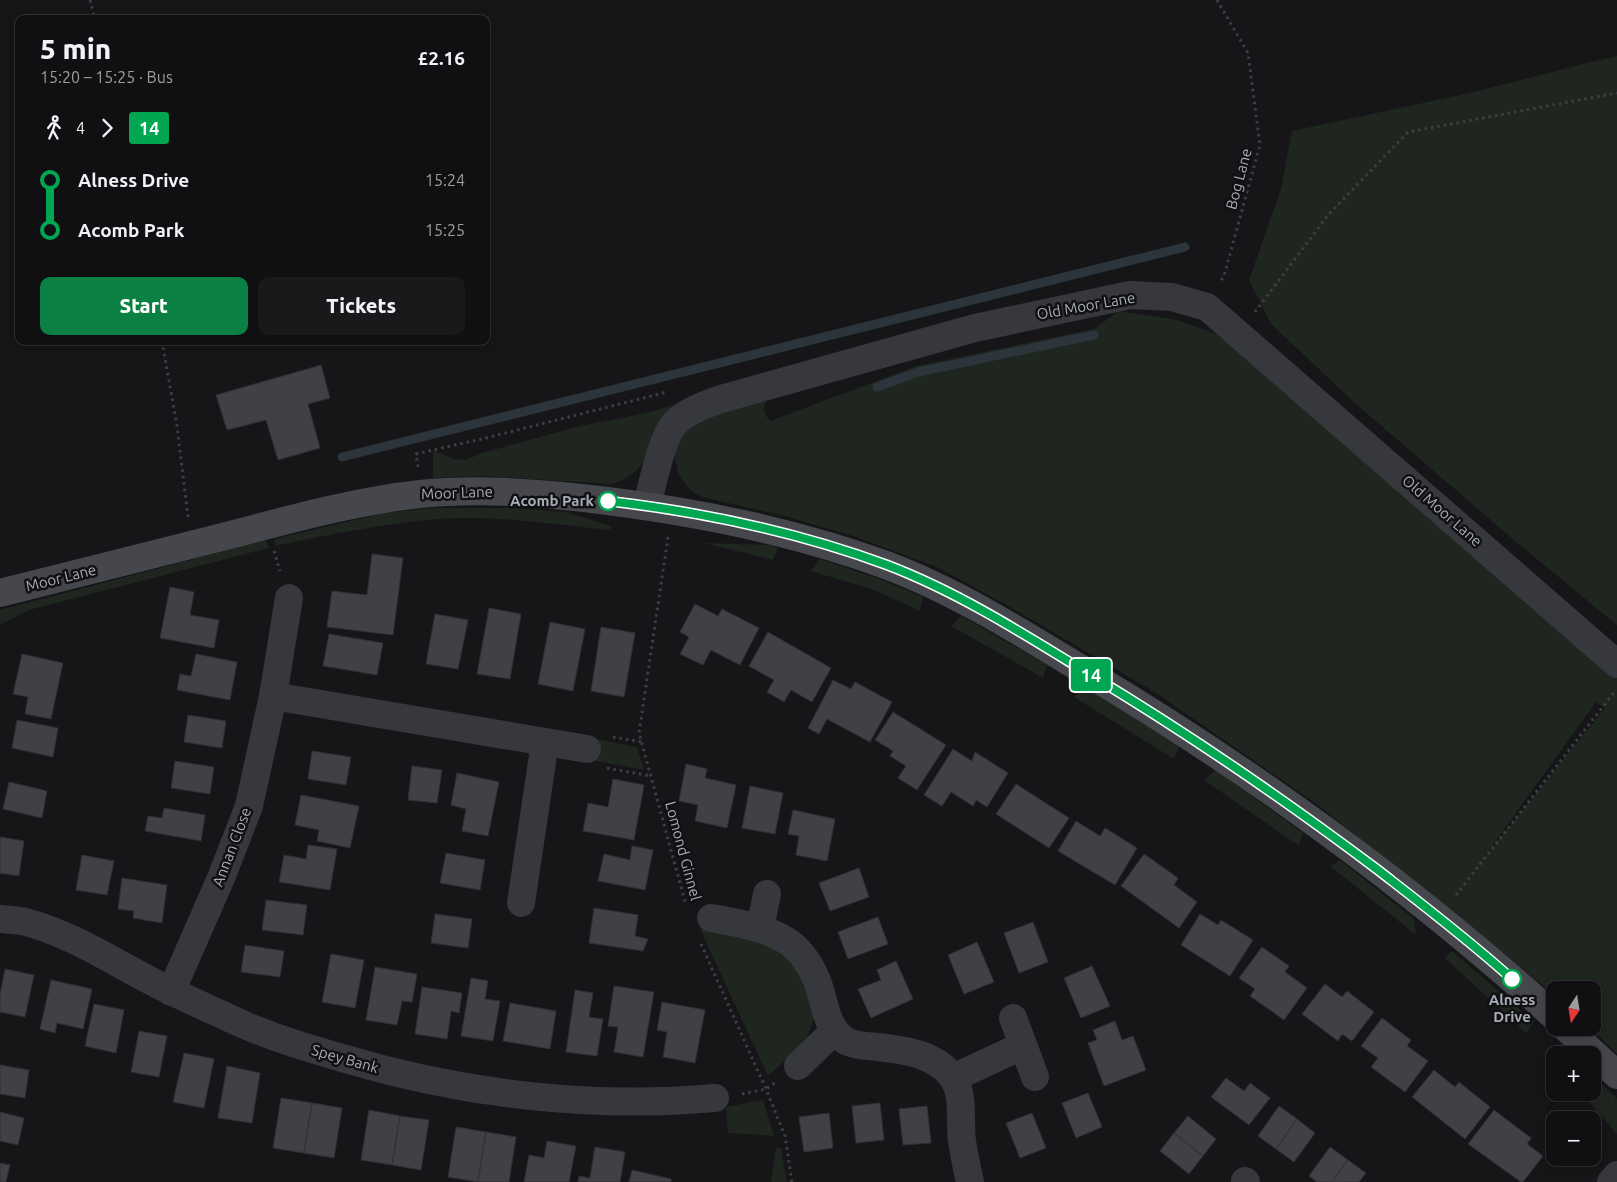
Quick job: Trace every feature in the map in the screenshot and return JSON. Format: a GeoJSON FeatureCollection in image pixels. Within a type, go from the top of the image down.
{"type":"FeatureCollection","features":[{"type":"Feature","properties":{"kind":"street","name":"Old Moor Lane"},"geometry":{"type":"LineString","coordinates":[[659,508],[660,458],[665,442],[675,423],[693,410],[721,399],[975,328],[1130,295],[1172,297],[1207,307],[1617,664]]}},
{"type":"Feature","properties":{"kind":"street","name":"Moor Lane"},"geometry":{"type":"LineString","coordinates":[[0,593],[373,500],[421,494],[482,491],[568,496],[659,508],[802,537],[888,566],[944,591],[1000,620],[1146,708],[1226,760],[1323,829],[1500,968],[1546,1009]]}},
{"type":"Feature","properties":{"kind":"street","name":"Annan Close"},"geometry":{"type":"LineString","coordinates":[[171,992],[222,878],[246,814],[273,696],[289,598]]}},
{"type":"Feature","properties":{"kind":"street"},"geometry":{"type":"LineString","coordinates":[[273,696],[587,750]]}},
{"type":"Feature","properties":{"kind":"street"},"geometry":{"type":"LineString","coordinates":[[521,903],[545,742]]}},
{"type":"Feature","properties":{"kind":"street"},"geometry":{"type":"LineString","coordinates":[[760,928],[767,894]]}},
{"type":"Feature","properties":{"kind":"street","name":"Spey Bank"},"geometry":{"type":"LineString","coordinates":[[0,919],[24,922],[67,937],[171,992],[245,1025],[304,1047],[372,1068],[446,1085],[520,1096],[599,1102],[687,1101],[715,1098]]}},
{"type":"Feature","properties":{"kind":"street"},"geometry":{"type":"LineString","coordinates":[[699,921],[760,928],[791,943],[806,960],[816,977],[826,1014],[834,1031],[849,1042],[865,1046],[901,1050],[925,1057],[941,1066],[952,1078],[960,1094],[962,1140],[970,1182]]}},
{"type":"Feature","properties":{"kind":"street"},"geometry":{"type":"LineString","coordinates":[[1013,1018],[1035,1077]]}},
{"type":"Feature","properties":{"kind":"street"},"geometry":{"type":"LineString","coordinates":[[798,1066],[834,1031]]}},
{"type":"Feature","properties":{"kind":"street"},"geometry":{"type":"LineString","coordinates":[[1575,1036],[1617,1075]]}},
{"type":"Feature","properties":{"kind":"street"},"geometry":{"type":"LineString","coordinates":[[952,1078],[1022,1046]]}},
{"type":"Feature","properties":{"kind":"street"},"geometry":{"type":"LineString","coordinates":[[1611,1182],[1617,1175]]}},
{"type":"Feature","properties":{"kind":"path"},"geometry":{"type":"LineString","coordinates":[[90,0],[95,15]]}},
{"type":"Feature","properties":{"kind":"path","name":"Bog Lane"},"geometry":{"type":"LineString","coordinates":[[1207,307],[1224,276],[1260,145],[1248,53],[1217,0]]}},
{"type":"Feature","properties":{"kind":"path"},"geometry":{"type":"LineString","coordinates":[[1238,334],[1328,215],[1408,132],[1617,93]]}},
{"type":"Feature","properties":{"kind":"path"},"geometry":{"type":"LineString","coordinates":[[163,345],[177,426],[192,545]]}},
{"type":"Feature","properties":{"kind":"path"},"geometry":{"type":"LineString","coordinates":[[421,494],[416,454],[490,438],[669,392]]}},
{"type":"Feature","properties":{"kind":"path","name":"Lomond Ginnel"},"geometry":{"type":"LineString","coordinates":[[659,508],[639,733],[699,921],[785,1136],[792,1182]]}},
{"type":"Feature","properties":{"kind":"path"},"geometry":{"type":"LineString","coordinates":[[265,526],[289,598]]}},
{"type":"Feature","properties":{"kind":"path"},"geometry":{"type":"LineString","coordinates":[[1438,918],[1617,689]]}},
{"type":"Feature","properties":{"kind":"shaded area"},"geometry":{"type":"Polygon","coordinates":[[[1617,56],[1617,625],[1515,541],[1356,404],[1271,324],[1249,280],[1281,189],[1292,131],[1470,93],[1617,56]]]}},
{"type":"Feature","properties":{"kind":"shaded area"},"geometry":{"type":"Polygon","coordinates":[[[1119,311],[1177,320],[1216,334],[1257,362],[1617,674],[1617,1054],[1599,1036],[1601,1036],[1601,981],[1546,981],[1546,988],[1318,805],[1156,693],[1014,609],[937,567],[856,537],[785,516],[702,497],[690,490],[678,473],[675,451],[685,430],[702,416],[767,400],[764,411],[770,421],[917,366],[1094,329],[1119,311]],[[1596,702],[1484,858],[1605,708],[1596,702]]]}},
{"type":"Feature","properties":{"kind":"shaded area"},"geometry":{"type":"Polygon","coordinates":[[[675,404],[662,419],[641,466],[625,479],[612,484],[482,476],[433,478],[433,450],[454,459],[466,460],[482,453],[580,426],[647,413],[675,404]]]}},
{"type":"Feature","properties":{"kind":"shaded area"},"geometry":{"type":"Polygon","coordinates":[[[435,508],[513,508],[565,512],[612,526],[609,530],[524,521],[459,518],[417,521],[377,527],[276,546],[274,539],[384,513],[435,508]]]}},
{"type":"Feature","properties":{"kind":"shaded area"},"geometry":{"type":"Polygon","coordinates":[[[266,540],[269,548],[29,610],[0,625],[0,610],[266,540]]]}},
{"type":"Feature","properties":{"kind":"shaded area"},"geometry":{"type":"Polygon","coordinates":[[[704,543],[770,545],[778,548],[773,560],[704,543]]]}},
{"type":"Feature","properties":{"kind":"shaded area"},"geometry":{"type":"Polygon","coordinates":[[[820,559],[882,580],[923,597],[920,611],[874,590],[811,571],[820,559]]]}},
{"type":"Feature","properties":{"kind":"shaded area"},"geometry":{"type":"Polygon","coordinates":[[[961,616],[1047,665],[1043,678],[951,626],[961,616]]]}},
{"type":"Feature","properties":{"kind":"shaded area"},"geometry":{"type":"Polygon","coordinates":[[[1085,687],[1179,746],[1174,759],[1074,697],[1085,687]]]}},
{"type":"Feature","properties":{"kind":"shaded area"},"geometry":{"type":"Polygon","coordinates":[[[595,739],[637,747],[644,770],[592,760],[595,739]]]}},
{"type":"Feature","properties":{"kind":"shaded area"},"geometry":{"type":"Polygon","coordinates":[[[1215,770],[1303,833],[1299,846],[1204,780],[1215,770]]]}},
{"type":"Feature","properties":{"kind":"shaded area"},"geometry":{"type":"Polygon","coordinates":[[[1340,860],[1414,919],[1416,935],[1330,866],[1340,860]]]}},
{"type":"Feature","properties":{"kind":"shaded area"},"geometry":{"type":"Polygon","coordinates":[[[700,929],[756,939],[783,954],[807,983],[814,1018],[805,1043],[768,1076],[700,929]]]}},
{"type":"Feature","properties":{"kind":"shaded area"},"geometry":{"type":"Polygon","coordinates":[[[1452,951],[1534,1022],[1526,1033],[1445,958],[1452,951]]]}},
{"type":"Feature","properties":{"kind":"shaded area"},"geometry":{"type":"Polygon","coordinates":[[[1601,1083],[1617,1099],[1617,1134],[1601,1116],[1601,1111],[1597,1111],[1588,1101],[1601,1101],[1601,1083]]]}},
{"type":"Feature","properties":{"kind":"shaded area"},"geometry":{"type":"Polygon","coordinates":[[[763,1100],[774,1136],[728,1133],[726,1107],[763,1100]]]}},
{"type":"Feature","properties":{"kind":"shaded area"},"geometry":{"type":"Polygon","coordinates":[[[776,1147],[781,1148],[787,1182],[771,1182],[776,1147]]]}},
{"type":"Feature","properties":{"kind":"building"},"geometry":{"type":"Polygon","coordinates":[[[321,365],[330,398],[308,404],[320,448],[278,460],[266,420],[227,430],[216,395],[321,365]]]}},
{"type":"Feature","properties":{"kind":"building"},"geometry":{"type":"Polygon","coordinates":[[[372,554],[403,558],[393,635],[327,627],[332,591],[367,595],[372,554]]]}},
{"type":"Feature","properties":{"kind":"building"},"geometry":{"type":"Polygon","coordinates":[[[170,587],[194,592],[190,615],[219,620],[214,648],[160,638],[170,587]]]}},
{"type":"Feature","properties":{"kind":"building"},"geometry":{"type":"Polygon","coordinates":[[[695,604],[718,616],[722,609],[759,628],[740,665],[711,650],[703,665],[680,654],[689,637],[680,632],[695,604]]]}},
{"type":"Feature","properties":{"kind":"building"},"geometry":{"type":"Polygon","coordinates":[[[489,608],[521,614],[510,679],[477,674],[489,608]]]}},
{"type":"Feature","properties":{"kind":"building"},"geometry":{"type":"Polygon","coordinates":[[[435,614],[468,620],[458,669],[426,664],[435,614]]]}},
{"type":"Feature","properties":{"kind":"building"},"geometry":{"type":"Polygon","coordinates":[[[550,622],[585,629],[573,691],[538,684],[550,622]]]}},
{"type":"Feature","properties":{"kind":"building"},"geometry":{"type":"Polygon","coordinates":[[[601,627],[635,633],[624,697],[591,691],[601,627]]]}},
{"type":"Feature","properties":{"kind":"building"},"geometry":{"type":"Polygon","coordinates":[[[768,632],[831,668],[812,702],[791,690],[784,702],[767,692],[774,680],[749,666],[768,632]]]}},
{"type":"Feature","properties":{"kind":"building"},"geometry":{"type":"Polygon","coordinates":[[[329,634],[383,643],[377,675],[323,666],[329,634]]]}},
{"type":"Feature","properties":{"kind":"building"},"geometry":{"type":"Polygon","coordinates":[[[22,654],[63,663],[51,719],[25,714],[28,697],[13,694],[22,654]]]}},
{"type":"Feature","properties":{"kind":"building"},"geometry":{"type":"Polygon","coordinates":[[[196,654],[237,662],[230,700],[177,690],[180,674],[191,676],[196,654]]]}},
{"type":"Feature","properties":{"kind":"building"},"geometry":{"type":"Polygon","coordinates":[[[833,680],[851,689],[855,682],[892,702],[870,742],[827,719],[819,734],[808,728],[833,680]]]}},
{"type":"Feature","properties":{"kind":"building"},"geometry":{"type":"Polygon","coordinates":[[[893,712],[946,745],[917,790],[898,778],[906,766],[890,756],[893,751],[875,740],[893,712]]]}},
{"type":"Feature","properties":{"kind":"building"},"geometry":{"type":"Polygon","coordinates":[[[188,715],[226,721],[222,748],[184,742],[188,715]]]}},
{"type":"Feature","properties":{"kind":"building"},"geometry":{"type":"Polygon","coordinates":[[[17,720],[58,728],[53,757],[12,748],[17,720]]]}},
{"type":"Feature","properties":{"kind":"building"},"geometry":{"type":"Polygon","coordinates":[[[953,749],[972,761],[975,752],[1008,773],[987,807],[976,800],[973,806],[951,792],[942,806],[924,795],[953,749]]]}},
{"type":"Feature","properties":{"kind":"building"},"geometry":{"type":"Polygon","coordinates":[[[312,751],[351,757],[346,785],[308,779],[312,751]]]}},
{"type":"Feature","properties":{"kind":"building"},"geometry":{"type":"Polygon","coordinates":[[[175,761],[214,767],[210,794],[171,788],[175,761]]]}},
{"type":"Feature","properties":{"kind":"building"},"geometry":{"type":"Polygon","coordinates":[[[686,764],[707,769],[705,778],[736,785],[727,828],[695,821],[698,805],[679,801],[686,764]]]}},
{"type":"Feature","properties":{"kind":"building"},"geometry":{"type":"Polygon","coordinates":[[[412,766],[442,770],[437,803],[408,800],[412,766]]]}},
{"type":"Feature","properties":{"kind":"building"},"geometry":{"type":"Polygon","coordinates":[[[457,773],[499,782],[488,836],[462,831],[466,809],[451,805],[457,773]]]}},
{"type":"Feature","properties":{"kind":"building"},"geometry":{"type":"Polygon","coordinates":[[[613,779],[644,785],[634,840],[583,831],[588,803],[608,807],[613,779]]]}},
{"type":"Feature","properties":{"kind":"building"},"geometry":{"type":"Polygon","coordinates":[[[9,782],[47,791],[42,818],[3,809],[9,782]]]}},
{"type":"Feature","properties":{"kind":"building"},"geometry":{"type":"Polygon","coordinates":[[[1016,784],[1069,818],[1049,848],[996,814],[1016,784]]]}},
{"type":"Feature","properties":{"kind":"building"},"geometry":{"type":"Polygon","coordinates":[[[750,786],[783,793],[775,834],[742,828],[750,786]]]}},
{"type":"Feature","properties":{"kind":"building"},"geometry":{"type":"Polygon","coordinates":[[[301,795],[359,806],[350,848],[317,841],[319,830],[295,825],[301,795]]]}},
{"type":"Feature","properties":{"kind":"building"},"geometry":{"type":"Polygon","coordinates":[[[164,808],[205,815],[201,841],[145,831],[148,816],[162,818],[164,808]]]}},
{"type":"Feature","properties":{"kind":"building"},"geometry":{"type":"Polygon","coordinates":[[[793,810],[835,819],[827,861],[796,855],[799,836],[788,834],[793,810]]]}},
{"type":"Feature","properties":{"kind":"building"},"geometry":{"type":"Polygon","coordinates":[[[1076,821],[1100,836],[1105,828],[1137,848],[1115,885],[1058,851],[1076,821]]]}},
{"type":"Feature","properties":{"kind":"building"},"geometry":{"type":"Polygon","coordinates":[[[0,837],[24,841],[19,876],[0,873],[0,837]]]}},
{"type":"Feature","properties":{"kind":"building"},"geometry":{"type":"Polygon","coordinates":[[[308,845],[337,849],[330,890],[279,882],[284,855],[306,859],[308,845]]]}},
{"type":"Feature","properties":{"kind":"building"},"geometry":{"type":"Polygon","coordinates":[[[632,846],[653,850],[645,890],[598,881],[604,854],[630,860],[632,846]]]}},
{"type":"Feature","properties":{"kind":"building"},"geometry":{"type":"Polygon","coordinates":[[[446,853],[485,860],[480,890],[440,883],[446,853]]]}},
{"type":"Feature","properties":{"kind":"building"},"geometry":{"type":"Polygon","coordinates":[[[1144,854],[1178,878],[1174,885],[1197,902],[1179,928],[1121,886],[1144,854]]]}},
{"type":"Feature","properties":{"kind":"building"},"geometry":{"type":"Polygon","coordinates":[[[82,855],[114,861],[107,895],[76,890],[82,855]]]}},
{"type":"Feature","properties":{"kind":"building"},"geometry":{"type":"Polygon","coordinates":[[[859,868],[869,897],[830,911],[819,883],[859,868]]]}},
{"type":"Feature","properties":{"kind":"building"},"geometry":{"type":"Polygon","coordinates":[[[122,878],[167,885],[162,923],[133,918],[134,911],[118,909],[122,878]]]}},
{"type":"Feature","properties":{"kind":"building"},"geometry":{"type":"Polygon","coordinates":[[[266,900],[307,905],[303,935],[262,930],[266,900]]]}},
{"type":"Feature","properties":{"kind":"building"},"geometry":{"type":"Polygon","coordinates":[[[594,908],[638,915],[635,936],[648,939],[643,951],[589,943],[594,908]]]}},
{"type":"Feature","properties":{"kind":"building"},"geometry":{"type":"Polygon","coordinates":[[[435,914],[472,919],[468,948],[431,943],[435,914]]]}},
{"type":"Feature","properties":{"kind":"building"},"geometry":{"type":"Polygon","coordinates":[[[1200,914],[1218,925],[1221,920],[1253,940],[1230,976],[1181,945],[1200,914]]]}},
{"type":"Feature","properties":{"kind":"building"},"geometry":{"type":"Polygon","coordinates":[[[878,917],[888,944],[848,959],[838,932],[878,917]]]}},
{"type":"Feature","properties":{"kind":"building"},"geometry":{"type":"Polygon","coordinates":[[[1033,922],[1048,962],[1019,973],[1004,933],[1033,922]]]}},
{"type":"Feature","properties":{"kind":"building"},"geometry":{"type":"Polygon","coordinates":[[[977,942],[994,982],[964,994],[948,955],[977,942]]]}},
{"type":"Feature","properties":{"kind":"building"},"geometry":{"type":"Polygon","coordinates":[[[245,945],[284,951],[280,977],[241,972],[245,945]]]}},
{"type":"Feature","properties":{"kind":"building"},"geometry":{"type":"Polygon","coordinates":[[[1262,947],[1289,966],[1285,972],[1307,988],[1284,1020],[1250,996],[1255,989],[1239,978],[1262,947]]]}},
{"type":"Feature","properties":{"kind":"building"},"geometry":{"type":"Polygon","coordinates":[[[331,954],[364,960],[355,1008],[322,1002],[331,954]]]}},
{"type":"Feature","properties":{"kind":"building"},"geometry":{"type":"Polygon","coordinates":[[[896,961],[913,999],[871,1018],[858,989],[881,980],[877,970],[896,961]]]}},
{"type":"Feature","properties":{"kind":"building"},"geometry":{"type":"Polygon","coordinates":[[[1092,966],[1110,1006],[1081,1018],[1064,978],[1092,966]]]}},
{"type":"Feature","properties":{"kind":"building"},"geometry":{"type":"Polygon","coordinates":[[[375,967],[417,974],[412,1002],[402,1001],[397,1025],[366,1020],[375,967]]]}},
{"type":"Feature","properties":{"kind":"building"},"geometry":{"type":"Polygon","coordinates":[[[5,969],[34,975],[25,1017],[0,1012],[0,995],[5,969]]]}},
{"type":"Feature","properties":{"kind":"building"},"geometry":{"type":"Polygon","coordinates":[[[471,978],[488,981],[485,999],[500,1001],[493,1041],[461,1036],[471,978]]]}},
{"type":"Feature","properties":{"kind":"building"},"geometry":{"type":"Polygon","coordinates":[[[51,980],[92,989],[83,1029],[57,1023],[55,1033],[40,1029],[51,980]]]}},
{"type":"Feature","properties":{"kind":"building"},"geometry":{"type":"Polygon","coordinates":[[[1325,984],[1342,997],[1347,991],[1374,1012],[1352,1041],[1342,1034],[1338,1041],[1302,1014],[1325,984]]]}},
{"type":"Feature","properties":{"kind":"building"},"geometry":{"type":"Polygon","coordinates":[[[614,986],[654,992],[643,1057],[614,1052],[618,1027],[608,1026],[614,986]]]}},
{"type":"Feature","properties":{"kind":"building"},"geometry":{"type":"Polygon","coordinates":[[[422,987],[462,993],[459,1013],[451,1011],[447,1039],[415,1034],[422,987]]]}},
{"type":"Feature","properties":{"kind":"building"},"geometry":{"type":"Polygon","coordinates":[[[575,990],[593,993],[589,1017],[603,1019],[597,1056],[566,1052],[575,990]]]}},
{"type":"Feature","properties":{"kind":"building"},"geometry":{"type":"Polygon","coordinates":[[[662,1002],[705,1010],[695,1063],[663,1057],[667,1032],[657,1030],[662,1002]]]}},
{"type":"Feature","properties":{"kind":"building"},"geometry":{"type":"Polygon","coordinates":[[[510,1003],[556,1011],[550,1049],[503,1041],[510,1003]]]}},
{"type":"Feature","properties":{"kind":"building"},"geometry":{"type":"Polygon","coordinates":[[[94,1004],[124,1010],[116,1053],[85,1046],[94,1004]]]}},
{"type":"Feature","properties":{"kind":"building"},"geometry":{"type":"Polygon","coordinates":[[[1382,1018],[1411,1040],[1407,1046],[1428,1061],[1405,1092],[1371,1067],[1378,1058],[1361,1046],[1382,1018]]]}},
{"type":"Feature","properties":{"kind":"building"},"geometry":{"type":"Polygon","coordinates":[[[1115,1021],[1122,1040],[1133,1036],[1146,1070],[1104,1086],[1088,1043],[1097,1040],[1093,1030],[1115,1021]]]}},
{"type":"Feature","properties":{"kind":"building"},"geometry":{"type":"Polygon","coordinates":[[[139,1031],[167,1036],[159,1077],[131,1072],[139,1031]]]}},
{"type":"Feature","properties":{"kind":"building"},"geometry":{"type":"Polygon","coordinates":[[[184,1053],[214,1059],[204,1108],[173,1102],[184,1053]]]}},
{"type":"Feature","properties":{"kind":"building"},"geometry":{"type":"Polygon","coordinates":[[[0,1065],[29,1070],[25,1098],[0,1094],[0,1065]]]}},
{"type":"Feature","properties":{"kind":"building"},"geometry":{"type":"Polygon","coordinates":[[[227,1066],[260,1073],[252,1123],[218,1118],[227,1066]]]}},
{"type":"Feature","properties":{"kind":"building"},"geometry":{"type":"Polygon","coordinates":[[[1434,1070],[1455,1087],[1459,1082],[1490,1107],[1465,1139],[1412,1097],[1434,1070]]]}},
{"type":"Feature","properties":{"kind":"building"},"geometry":{"type":"Polygon","coordinates":[[[1226,1078],[1244,1091],[1250,1083],[1270,1098],[1249,1125],[1211,1097],[1226,1078]]]}},
{"type":"Feature","properties":{"kind":"building"},"geometry":{"type":"Polygon","coordinates":[[[1088,1093],[1102,1127],[1076,1138],[1062,1103],[1088,1093]]]}},
{"type":"Feature","properties":{"kind":"building"},"geometry":{"type":"Polygon","coordinates":[[[281,1098],[312,1103],[304,1153],[273,1148],[281,1098]]]}},
{"type":"Feature","properties":{"kind":"building"},"geometry":{"type":"Polygon","coordinates":[[[312,1103],[342,1108],[334,1158],[304,1153],[312,1103]]]}},
{"type":"Feature","properties":{"kind":"building"},"geometry":{"type":"Polygon","coordinates":[[[880,1103],[884,1140],[856,1143],[852,1106],[880,1103]]]}},
{"type":"Feature","properties":{"kind":"building"},"geometry":{"type":"Polygon","coordinates":[[[927,1106],[931,1143],[903,1145],[899,1109],[927,1106]]]}},
{"type":"Feature","properties":{"kind":"building"},"geometry":{"type":"Polygon","coordinates":[[[1279,1106],[1297,1119],[1276,1149],[1258,1136],[1279,1106]]]}},
{"type":"Feature","properties":{"kind":"building"},"geometry":{"type":"Polygon","coordinates":[[[369,1110],[400,1116],[392,1165],[361,1160],[369,1110]]]}},
{"type":"Feature","properties":{"kind":"building"},"geometry":{"type":"Polygon","coordinates":[[[1494,1110],[1531,1138],[1527,1144],[1543,1156],[1523,1182],[1468,1144],[1494,1110]]]}},
{"type":"Feature","properties":{"kind":"building"},"geometry":{"type":"Polygon","coordinates":[[[0,1112],[24,1118],[18,1145],[0,1141],[0,1112]]]}},
{"type":"Feature","properties":{"kind":"building"},"geometry":{"type":"Polygon","coordinates":[[[829,1113],[833,1148],[804,1152],[799,1117],[829,1113]]]}},
{"type":"Feature","properties":{"kind":"building"},"geometry":{"type":"Polygon","coordinates":[[[1032,1113],[1046,1148],[1020,1158],[1006,1123],[1032,1113]]]}},
{"type":"Feature","properties":{"kind":"building"},"geometry":{"type":"Polygon","coordinates":[[[400,1116],[429,1120],[421,1170],[392,1165],[400,1116]]]}},
{"type":"Feature","properties":{"kind":"building"},"geometry":{"type":"Polygon","coordinates":[[[1188,1116],[1216,1139],[1203,1156],[1174,1133],[1188,1116]]]}},
{"type":"Feature","properties":{"kind":"building"},"geometry":{"type":"Polygon","coordinates":[[[1297,1119],[1315,1133],[1294,1162],[1276,1149],[1297,1119]]]}},
{"type":"Feature","properties":{"kind":"building"},"geometry":{"type":"Polygon","coordinates":[[[456,1127],[486,1132],[478,1182],[448,1177],[456,1127]]]}},
{"type":"Feature","properties":{"kind":"building"},"geometry":{"type":"Polygon","coordinates":[[[486,1132],[516,1137],[509,1182],[478,1182],[486,1132]]]}},
{"type":"Feature","properties":{"kind":"building"},"geometry":{"type":"Polygon","coordinates":[[[1174,1133],[1203,1156],[1189,1174],[1160,1151],[1174,1133]]]}},
{"type":"Feature","properties":{"kind":"building"},"geometry":{"type":"Polygon","coordinates":[[[547,1141],[576,1146],[569,1182],[524,1182],[529,1155],[544,1158],[547,1141]]]}},
{"type":"Feature","properties":{"kind":"building"},"geometry":{"type":"Polygon","coordinates":[[[595,1147],[625,1152],[620,1182],[578,1182],[579,1176],[590,1178],[595,1147]]]}},
{"type":"Feature","properties":{"kind":"building"},"geometry":{"type":"Polygon","coordinates":[[[1330,1147],[1348,1160],[1332,1182],[1317,1182],[1309,1176],[1330,1147]]]}},
{"type":"Feature","properties":{"kind":"building"},"geometry":{"type":"Polygon","coordinates":[[[1348,1160],[1366,1173],[1359,1182],[1332,1182],[1348,1160]]]}},
{"type":"Feature","properties":{"kind":"building"},"geometry":{"type":"Polygon","coordinates":[[[0,1163],[10,1165],[6,1182],[0,1182],[0,1163]]]}},
{"type":"Feature","properties":{"kind":"building"},"geometry":{"type":"Polygon","coordinates":[[[632,1170],[671,1179],[671,1182],[629,1182],[632,1170]]]}},
{"type":"Feature","properties":{"kind":"waterway"},"geometry":{"type":"LineString","coordinates":[[342,457],[1185,247]]}},
{"type":"Feature","properties":{"kind":"waterway"},"geometry":{"type":"LineString","coordinates":[[877,387],[918,372],[1094,335]]}},
{"type":"Feature","properties":{"kind":"bus line","name":"14"},"geometry":{"type":"LineString","coordinates":[[608,501],[672,510],[802,537],[888,566],[944,591],[1000,620],[1146,708],[1226,760],[1323,829],[1402,889],[1512,979]]}},
{"type":"Feature","properties":{"kind":"place","name":"Acomb Park"},"geometry":{"type":"Point","coordinates":[608,501]}},
{"type":"Feature","properties":{"kind":"place","name":"Alness Drive"},"geometry":{"type":"Point","coordinates":[1512,979]}}]}
